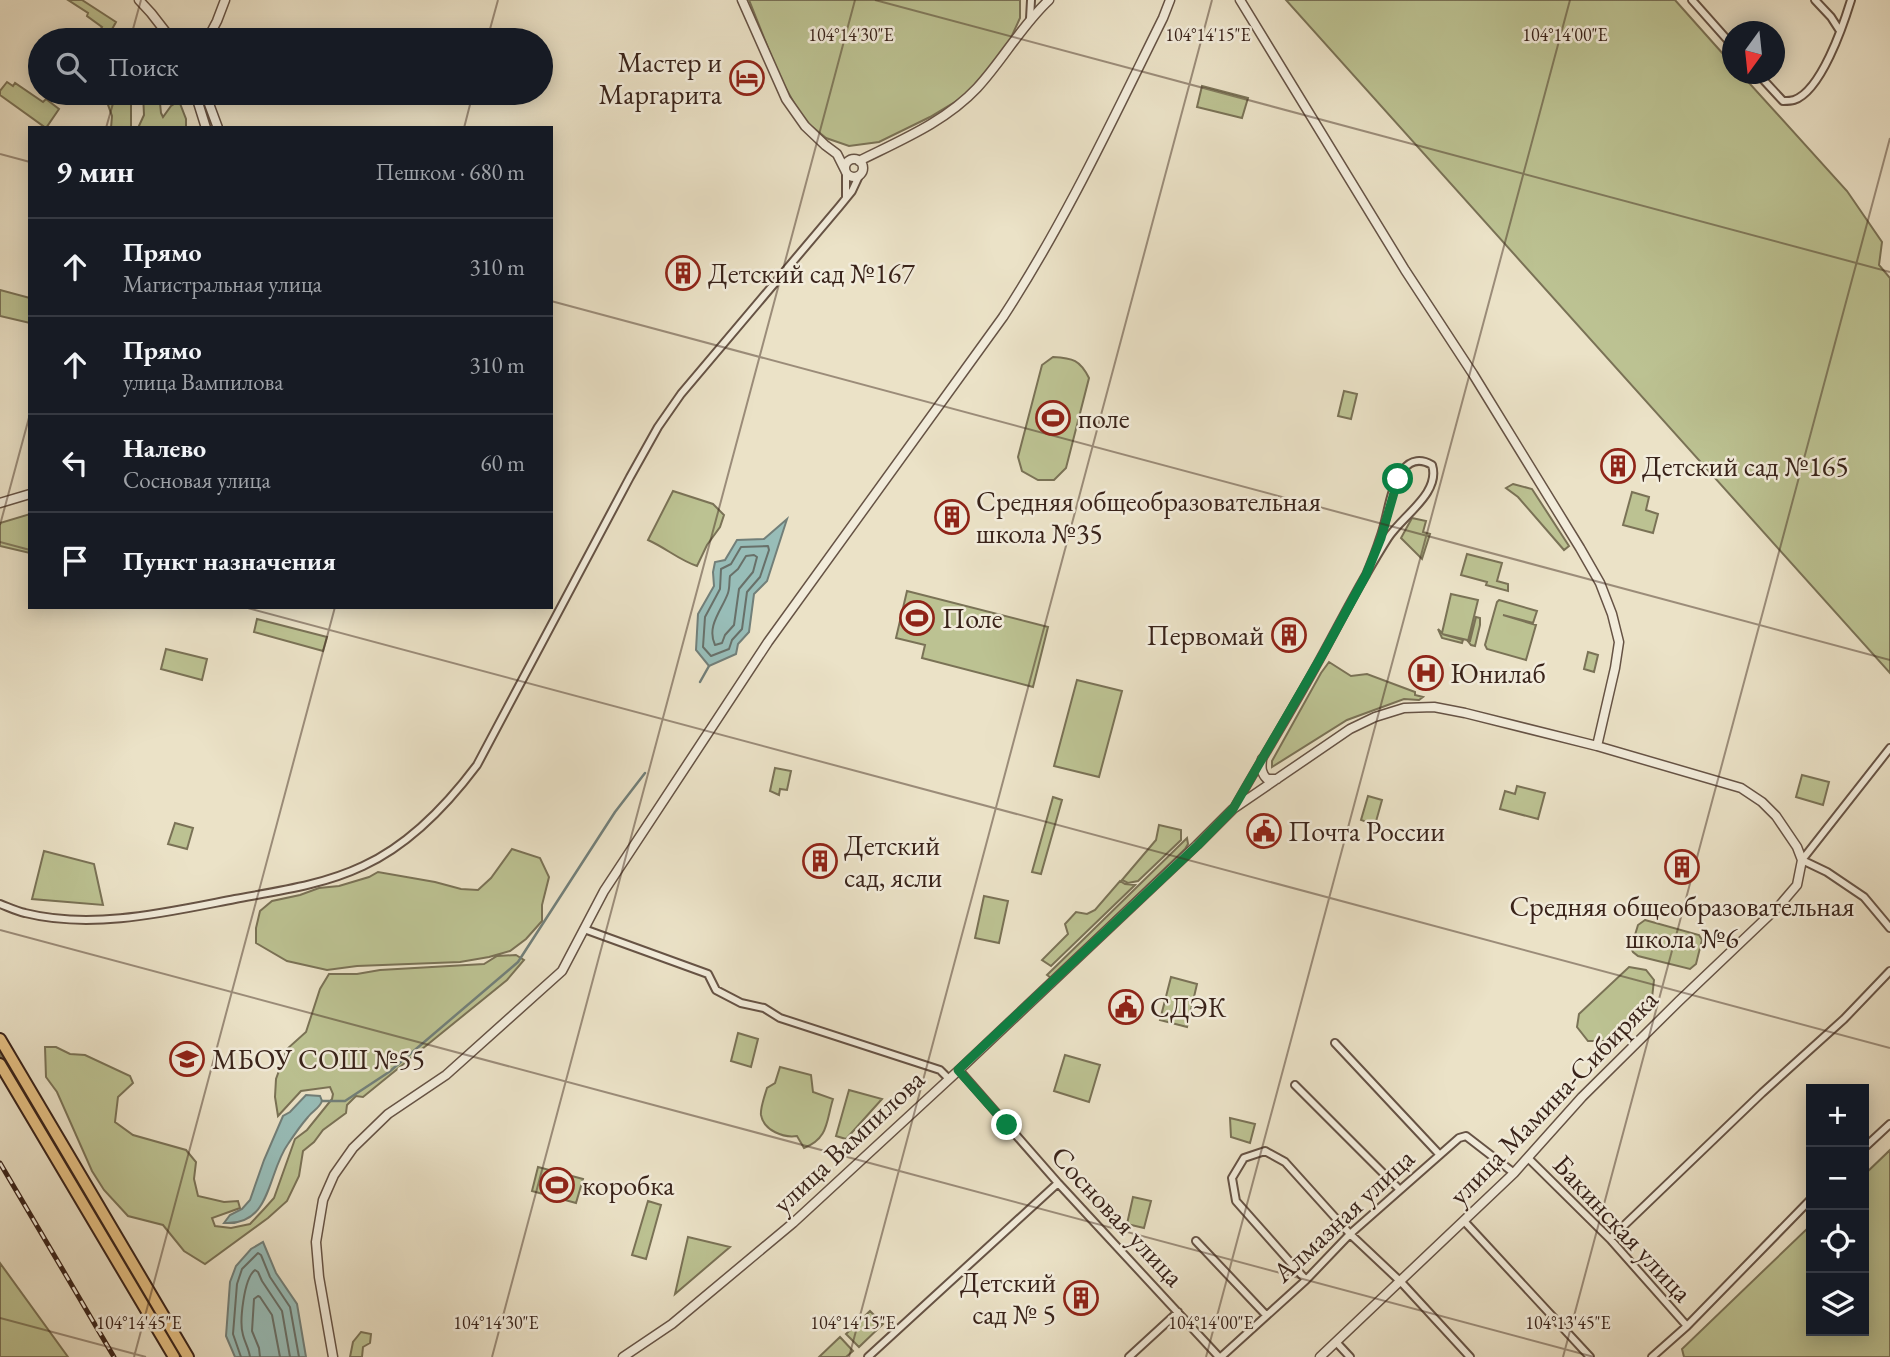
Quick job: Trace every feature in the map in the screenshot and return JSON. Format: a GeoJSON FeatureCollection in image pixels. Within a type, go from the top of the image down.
{"type":"FeatureCollection","features":[{"type":"Feature","properties":{"kind":"main road"},"geometry":{"type":"LineString","coordinates":[[0,1039],[188,1357]]}},
{"type":"Feature","properties":{"kind":"main road"},"geometry":{"type":"LineString","coordinates":[[0,1064],[174,1357]]}},
{"type":"Feature","properties":{"kind":"street"},"geometry":{"type":"LineString","coordinates":[[139,0],[163,28]]}},
{"type":"Feature","properties":{"kind":"street"},"geometry":{"type":"LineString","coordinates":[[213,28],[225,0]]}},
{"type":"Feature","properties":{"kind":"street"},"geometry":{"type":"LineString","coordinates":[[741,0],[786,99],[805,126],[825,145],[837,154],[857,160],[863,166],[861,174]]}},
{"type":"Feature","properties":{"kind":"street"},"geometry":{"type":"LineString","coordinates":[[1030,21],[1031,0]]}},
{"type":"Feature","properties":{"kind":"street"},"geometry":{"type":"LineString","coordinates":[[845,199],[845,171],[848,162],[882,149],[937,121],[955,108],[978,87],[1049,0]]}},
{"type":"Feature","properties":{"kind":"street"},"geometry":{"type":"LineString","coordinates":[[333,1357],[319,1277],[316,1242],[323,1200],[334,1175],[353,1148],[388,1114],[446,1075],[562,971],[604,891],[768,642],[1030,275],[1071,202],[1170,0]]}},
{"type":"Feature","properties":{"kind":"street"},"geometry":{"type":"LineString","coordinates":[[1240,0],[1600,583],[1619,642],[1597,746]]}},
{"type":"Feature","properties":{"kind":"street"},"geometry":{"type":"LineString","coordinates":[[1692,0],[1722,34]]}},
{"type":"Feature","properties":{"kind":"street"},"geometry":{"type":"LineString","coordinates":[[1815,0],[1840,31]]}},
{"type":"Feature","properties":{"kind":"street"},"geometry":{"type":"LineString","coordinates":[[1767,84],[1783,101],[1793,101],[1805,94],[1824,70],[1851,0]]}},
{"type":"Feature","properties":{"kind":"street"},"geometry":{"type":"LineString","coordinates":[[199,105],[205,126]]}},
{"type":"Feature","properties":{"kind":"street"},"geometry":{"type":"LineString","coordinates":[[209,105],[217,126]]}},
{"type":"Feature","properties":{"kind":"street"},"geometry":{"type":"LineString","coordinates":[[0,904],[24,913],[70,919],[106,920],[166,912],[327,880],[364,866],[395,848],[419,829],[455,794],[477,765],[658,427],[681,394],[845,199],[882,149]]}},
{"type":"Feature","properties":{"kind":"street"},"geometry":{"type":"LineString","coordinates":[[837,154],[850,177],[861,174]]}},
{"type":"Feature","properties":{"kind":"street"},"geometry":{"type":"LineString","coordinates":[[1233,809],[1390,534],[1433,484],[1435,474],[1432,465],[1424,460],[1413,461],[1404,468],[1366,575]]}},
{"type":"Feature","properties":{"kind":"street"},"geometry":{"type":"LineString","coordinates":[[0,503],[28,495]]}},
{"type":"Feature","properties":{"kind":"street","name":"улица Вампилова"},"geometry":{"type":"LineString","coordinates":[[623,1357],[672,1324],[793,1223],[1198,845],[1233,809],[1350,729],[1375,717],[1405,708],[1434,707],[1465,713],[1597,746],[1741,788],[1762,802],[1776,816],[1797,847],[1802,860]]}},
{"type":"Feature","properties":{"kind":"street"},"geometry":{"type":"LineString","coordinates":[[1890,748],[1802,860],[1827,872],[1864,897],[1890,928]]}},
{"type":"Feature","properties":{"kind":"street"},"geometry":{"type":"LineString","coordinates":[[1262,759],[1262,775],[1267,779],[1277,779]]}},
{"type":"Feature","properties":{"kind":"street","name":"улица Мамина-Сибиряка"},"geometry":{"type":"LineString","coordinates":[[1321,1357],[1514,1173],[1582,1097],[1780,905],[1797,886],[1802,860]]}},
{"type":"Feature","properties":{"kind":"street"},"geometry":{"type":"LineString","coordinates":[[584,929],[708,974],[716,990],[741,1003],[764,1008],[780,1018],[940,1070],[949,1079]]}},
{"type":"Feature","properties":{"kind":"street"},"geometry":{"type":"LineString","coordinates":[[1610,1239],[1762,1093],[1844,1019],[1890,971]]}},
{"type":"Feature","properties":{"kind":"street"},"geometry":{"type":"LineString","coordinates":[[1335,1043],[1439,1154]]}},
{"type":"Feature","properties":{"kind":"street","name":"Сосновая улица"},"geometry":{"type":"LineString","coordinates":[[958,1070],[1058,1183],[1220,1357]]}},
{"type":"Feature","properties":{"kind":"street"},"geometry":{"type":"LineString","coordinates":[[1296,1085],[1400,1190]]}},
{"type":"Feature","properties":{"kind":"street"},"geometry":{"type":"LineString","coordinates":[[1865,1147],[1890,1124]]}},
{"type":"Feature","properties":{"kind":"street","name":"Бакинская улица"},"geometry":{"type":"LineString","coordinates":[[1466,1136],[1514,1173]]}},
{"type":"Feature","properties":{"kind":"street","name":"Алмазная улица"},"geometry":{"type":"LineString","coordinates":[[1220,1357],[1439,1154],[1459,1138],[1466,1136]]}},
{"type":"Feature","properties":{"kind":"street"},"geometry":{"type":"LineString","coordinates":[[1306,1280],[1236,1201],[1232,1178],[1244,1158],[1265,1151],[1285,1162],[1350,1234],[1401,1282],[1470,1357]]}},
{"type":"Feature","properties":{"kind":"street","name":"Бакинская улица"},"geometry":{"type":"LineString","coordinates":[[1528,1158],[1610,1239],[1686,1326]]}},
{"type":"Feature","properties":{"kind":"street"},"geometry":{"type":"LineString","coordinates":[[868,1357],[1058,1183]]}},
{"type":"Feature","properties":{"kind":"street"},"geometry":{"type":"LineString","coordinates":[[1652,1357],[1806,1204]]}},
{"type":"Feature","properties":{"kind":"street"},"geometry":{"type":"LineString","coordinates":[[1464,1221],[1590,1357]]}},
{"type":"Feature","properties":{"kind":"street"},"geometry":{"type":"LineString","coordinates":[[1196,1241],[1266,1315]]}},
{"type":"Feature","properties":{"kind":"street"},"geometry":{"type":"LineString","coordinates":[[1129,1357],[1178,1312]]}},
{"type":"Feature","properties":{"kind":"street"},"geometry":{"type":"LineString","coordinates":[[1337,1343],[1350,1357]]}},
{"type":"Feature","properties":{"kind":"green space"},"geometry":{"type":"Polygon","coordinates":[[[68,0],[82,0],[116,22],[113,28],[101,28],[87,16],[88,13],[68,0]]]}},
{"type":"Feature","properties":{"kind":"green space"},"geometry":{"type":"Polygon","coordinates":[[[749,0],[1020,0],[1020,18],[1004,53],[968,94],[930,117],[879,142],[849,146],[826,138],[810,125],[798,110],[780,78],[749,0]]]}},
{"type":"Feature","properties":{"kind":"green space"},"geometry":{"type":"Polygon","coordinates":[[[1286,0],[1675,0],[1722,53],[1722,84],[1750,84],[1847,191],[1882,242],[1879,265],[1890,278],[1890,673],[1286,0]]]}},
{"type":"Feature","properties":{"kind":"green space"},"geometry":{"type":"Polygon","coordinates":[[[7,82],[13,86],[15,83],[28,92],[28,105],[54,105],[59,109],[47,126],[43,126],[0,95],[7,82]]]}},
{"type":"Feature","properties":{"kind":"green space"},"geometry":{"type":"Polygon","coordinates":[[[1202,86],[1248,98],[1242,118],[1197,107],[1202,86]]]}},
{"type":"Feature","properties":{"kind":"green space"},"geometry":{"type":"Polygon","coordinates":[[[108,105],[131,105],[131,126],[111,126],[112,116],[108,105]]]}},
{"type":"Feature","properties":{"kind":"green space"},"geometry":{"type":"Polygon","coordinates":[[[144,105],[160,105],[163,117],[171,106],[181,105],[186,126],[139,126],[144,115],[144,105]]]}},
{"type":"Feature","properties":{"kind":"green space"},"geometry":{"type":"Polygon","coordinates":[[[0,290],[28,297],[28,323],[0,316],[0,290]]]}},
{"type":"Feature","properties":{"kind":"green space","name":"поле"},"geometry":{"type":"Polygon","coordinates":[[[1053,357],[1075,361],[1089,378],[1066,468],[1054,480],[1038,480],[1022,471],[1018,457],[1042,365],[1053,357]]]}},
{"type":"Feature","properties":{"kind":"green space"},"geometry":{"type":"Polygon","coordinates":[[[1344,391],[1357,394],[1351,419],[1338,416],[1344,391]]]}},
{"type":"Feature","properties":{"kind":"green space"},"geometry":{"type":"Polygon","coordinates":[[[1513,484],[1532,489],[1569,546],[1564,550],[1518,497],[1506,488],[1513,484]]]}},
{"type":"Feature","properties":{"kind":"green space"},"geometry":{"type":"Polygon","coordinates":[[[673,491],[713,504],[724,515],[697,566],[648,540],[673,491]]]}},
{"type":"Feature","properties":{"kind":"green space"},"geometry":{"type":"Polygon","coordinates":[[[1632,492],[1649,497],[1646,510],[1658,514],[1653,533],[1623,525],[1632,492]]]}},
{"type":"Feature","properties":{"kind":"green space"},"geometry":{"type":"Polygon","coordinates":[[[28,515],[28,553],[0,546],[0,523],[28,515]]]}},
{"type":"Feature","properties":{"kind":"green space"},"geometry":{"type":"Polygon","coordinates":[[[1412,518],[1426,521],[1423,532],[1430,534],[1422,559],[1401,538],[1412,518]]]}},
{"type":"Feature","properties":{"kind":"green space"},"geometry":{"type":"Polygon","coordinates":[[[1467,554],[1502,563],[1497,581],[1508,584],[1508,591],[1461,575],[1467,554]]]}},
{"type":"Feature","properties":{"kind":"green space"},"geometry":{"type":"Polygon","coordinates":[[[907,591],[1048,627],[1033,687],[922,658],[925,645],[896,638],[907,591]]]}},
{"type":"Feature","properties":{"kind":"green space"},"geometry":{"type":"Polygon","coordinates":[[[1451,594],[1478,600],[1468,641],[1476,617],[1480,618],[1475,646],[1471,645],[1467,640],[1442,634],[1463,640],[1462,643],[1442,638],[1438,629],[1442,633],[1451,594]]]}},
{"type":"Feature","properties":{"kind":"green space"},"geometry":{"type":"Polygon","coordinates":[[[1499,600],[1537,611],[1533,623],[1503,615],[1536,625],[1526,660],[1487,649],[1485,645],[1499,600]]]}},
{"type":"Feature","properties":{"kind":"green space"},"geometry":{"type":"Polygon","coordinates":[[[257,619],[327,637],[323,651],[254,632],[257,619]]]}},
{"type":"Feature","properties":{"kind":"green space"},"geometry":{"type":"Polygon","coordinates":[[[166,649],[207,659],[202,680],[161,669],[166,649]]]}},
{"type":"Feature","properties":{"kind":"green space"},"geometry":{"type":"Polygon","coordinates":[[[1588,652],[1598,655],[1594,672],[1584,669],[1588,652]]]}},
{"type":"Feature","properties":{"kind":"green space"},"geometry":{"type":"Polygon","coordinates":[[[1329,662],[1351,676],[1367,674],[1423,697],[1419,700],[1404,699],[1347,720],[1272,767],[1272,761],[1329,662]]]}},
{"type":"Feature","properties":{"kind":"green space"},"geometry":{"type":"Polygon","coordinates":[[[1077,680],[1122,691],[1099,777],[1054,766],[1077,680]]]}},
{"type":"Feature","properties":{"kind":"green space"},"geometry":{"type":"Polygon","coordinates":[[[775,768],[791,771],[787,790],[780,789],[779,795],[770,791],[775,768]]]}},
{"type":"Feature","properties":{"kind":"green space"},"geometry":{"type":"Polygon","coordinates":[[[1802,775],[1829,782],[1823,805],[1796,797],[1802,775]]]}},
{"type":"Feature","properties":{"kind":"green space"},"geometry":{"type":"Polygon","coordinates":[[[1517,786],[1545,793],[1538,819],[1500,809],[1505,791],[1515,794],[1517,786]]]}},
{"type":"Feature","properties":{"kind":"green space"},"geometry":{"type":"Polygon","coordinates":[[[1368,796],[1382,800],[1375,825],[1361,820],[1368,796]]]}},
{"type":"Feature","properties":{"kind":"green space"},"geometry":{"type":"Polygon","coordinates":[[[1053,797],[1062,800],[1041,874],[1032,872],[1053,797]]]}},
{"type":"Feature","properties":{"kind":"green space"},"geometry":{"type":"Polygon","coordinates":[[[175,823],[193,828],[187,849],[168,844],[175,823]]]}},
{"type":"Feature","properties":{"kind":"green space"},"geometry":{"type":"Polygon","coordinates":[[[1159,825],[1181,830],[1181,840],[1138,881],[1128,883],[1122,880],[1156,840],[1159,825]]]}},
{"type":"Feature","properties":{"kind":"green space"},"geometry":{"type":"Polygon","coordinates":[[[1187,838],[1185,849],[1051,978],[1047,975],[1187,838]]]}},
{"type":"Feature","properties":{"kind":"green space"},"geometry":{"type":"Polygon","coordinates":[[[512,849],[540,858],[549,877],[542,905],[542,921],[526,939],[510,951],[460,962],[357,966],[327,970],[287,961],[256,943],[260,911],[272,901],[319,888],[339,886],[378,872],[478,890],[491,878],[512,849]]]}},
{"type":"Feature","properties":{"kind":"green space"},"geometry":{"type":"Polygon","coordinates":[[[44,851],[94,864],[103,905],[32,899],[44,851]]]}},
{"type":"Feature","properties":{"kind":"green space"},"geometry":{"type":"Polygon","coordinates":[[[1120,881],[1135,885],[1051,966],[1042,960],[1068,934],[1065,924],[1076,912],[1087,914],[1095,910],[1120,881]]]}},
{"type":"Feature","properties":{"kind":"green space"},"geometry":{"type":"Polygon","coordinates":[[[984,896],[1008,901],[999,943],[975,938],[984,896]]]}},
{"type":"Feature","properties":{"kind":"green space"},"geometry":{"type":"Polygon","coordinates":[[[1645,920],[1699,935],[1702,940],[1696,964],[1690,969],[1638,956],[1633,952],[1631,948],[1638,925],[1645,920]]]}},
{"type":"Feature","properties":{"kind":"green space"},"geometry":{"type":"Polygon","coordinates":[[[516,955],[524,960],[507,980],[363,1097],[356,1096],[347,1105],[346,1113],[323,1130],[303,1151],[299,1176],[287,1201],[205,1264],[184,1251],[163,1225],[128,1216],[104,1190],[92,1171],[57,1092],[46,1077],[45,1047],[56,1047],[70,1054],[85,1055],[130,1076],[133,1083],[118,1097],[115,1122],[133,1135],[186,1150],[196,1162],[194,1179],[198,1196],[224,1202],[238,1201],[240,1208],[212,1218],[215,1226],[231,1228],[250,1224],[274,1198],[295,1139],[307,1130],[332,1099],[330,1087],[301,1091],[278,1116],[275,1097],[276,1079],[287,1049],[306,1032],[320,989],[329,974],[484,964],[497,956],[516,955]]]}},
{"type":"Feature","properties":{"kind":"green space"},"geometry":{"type":"Polygon","coordinates":[[[1629,967],[1646,970],[1654,980],[1652,998],[1606,1041],[1588,1041],[1577,1027],[1579,1014],[1629,967]]]}},
{"type":"Feature","properties":{"kind":"green space"},"geometry":{"type":"Polygon","coordinates":[[[1171,977],[1197,984],[1187,1027],[1160,1020],[1171,977]]]}},
{"type":"Feature","properties":{"kind":"green space"},"geometry":{"type":"Polygon","coordinates":[[[738,1033],[758,1039],[751,1067],[731,1061],[738,1033]]]}},
{"type":"Feature","properties":{"kind":"green space"},"geometry":{"type":"Polygon","coordinates":[[[0,1051],[182,1357],[179,1357],[0,1051]]]}},
{"type":"Feature","properties":{"kind":"green space"},"geometry":{"type":"Polygon","coordinates":[[[1065,1055],[1100,1065],[1089,1102],[1054,1091],[1065,1055]]]}},
{"type":"Feature","properties":{"kind":"green space"},"geometry":{"type":"Polygon","coordinates":[[[780,1067],[811,1075],[813,1092],[833,1099],[822,1134],[804,1148],[797,1136],[786,1136],[770,1129],[761,1115],[767,1088],[775,1083],[780,1067]]]}},
{"type":"Feature","properties":{"kind":"green space"},"geometry":{"type":"Polygon","coordinates":[[[849,1090],[882,1099],[846,1139],[836,1136],[849,1090]]]}},
{"type":"Feature","properties":{"kind":"green space"},"geometry":{"type":"Polygon","coordinates":[[[1230,1118],[1255,1124],[1250,1143],[1231,1137],[1230,1118]]]}},
{"type":"Feature","properties":{"kind":"green space"},"geometry":{"type":"Polygon","coordinates":[[[1890,1150],[1890,1357],[1684,1357],[1682,1349],[1806,1230],[1806,1336],[1869,1336],[1869,1170],[1890,1150]]]}},
{"type":"Feature","properties":{"kind":"green space","name":"коробка"},"geometry":{"type":"Polygon","coordinates":[[[538,1167],[583,1179],[576,1203],[532,1191],[538,1167]]]}},
{"type":"Feature","properties":{"kind":"green space"},"geometry":{"type":"Polygon","coordinates":[[[1133,1197],[1151,1201],[1144,1228],[1127,1224],[1133,1197]]]}},
{"type":"Feature","properties":{"kind":"green space"},"geometry":{"type":"Polygon","coordinates":[[[648,1201],[661,1205],[646,1259],[632,1255],[648,1201]]]}},
{"type":"Feature","properties":{"kind":"green space"},"geometry":{"type":"Polygon","coordinates":[[[688,1237],[730,1247],[675,1294],[688,1237]]]}},
{"type":"Feature","properties":{"kind":"green space"},"geometry":{"type":"Polygon","coordinates":[[[0,1263],[68,1357],[0,1357],[0,1263]]]}},
{"type":"Feature","properties":{"kind":"green space"},"geometry":{"type":"Polygon","coordinates":[[[870,1311],[883,1324],[859,1347],[846,1334],[870,1311]]]}},
{"type":"Feature","properties":{"kind":"green space"},"geometry":{"type":"Polygon","coordinates":[[[361,1332],[371,1334],[370,1343],[363,1347],[362,1357],[350,1357],[353,1342],[361,1332]]]}},
{"type":"Feature","properties":{"kind":"green space"},"geometry":{"type":"Polygon","coordinates":[[[840,1337],[853,1351],[846,1357],[819,1357],[840,1337]]]}},
{"type":"Feature","properties":{"kind":"water"},"geometry":{"type":"Polygon","coordinates":[[[787,519],[767,581],[754,594],[749,632],[738,644],[736,654],[709,666],[696,650],[698,614],[714,586],[715,562],[725,560],[737,540],[764,539],[787,519]]]}},
{"type":"Feature","properties":{"kind":"water"},"geometry":{"type":"Polygon","coordinates":[[[306,1095],[320,1096],[322,1101],[288,1144],[260,1207],[240,1222],[224,1223],[250,1200],[283,1116],[306,1095]]]}},
{"type":"Feature","properties":{"kind":"water"},"geometry":{"type":"Polygon","coordinates":[[[263,1242],[276,1273],[297,1304],[306,1357],[235,1357],[226,1336],[230,1282],[236,1266],[251,1249],[263,1242]]]}},
{"type":"Feature","properties":{"kind":"waterway"},"geometry":{"type":"LineString","coordinates":[[700,682],[709,666]]}},
{"type":"Feature","properties":{"kind":"waterway"},"geometry":{"type":"LineString","coordinates":[[322,1101],[345,1101],[389,1072],[518,962],[615,812],[645,773]]}},
{"type":"Feature","properties":{"kind":"railway"},"geometry":{"type":"LineString","coordinates":[[0,1163],[114,1357]]}},
{"type":"Feature","properties":{"kind":"place","name":"Мастер и Маргарита"},"geometry":{"type":"Point","coordinates":[747,78]}},
{"type":"Feature","properties":{"kind":"place","name":"Детский сад №167"},"geometry":{"type":"Point","coordinates":[683,273]}},
{"type":"Feature","properties":{"kind":"place","name":"поле"},"geometry":{"type":"Point","coordinates":[1053,418]}},
{"type":"Feature","properties":{"kind":"place","name":"Детский сад №165"},"geometry":{"type":"Point","coordinates":[1618,466]}},
{"type":"Feature","properties":{"kind":"place","name":"Средняя общеобразовательная школа №35"},"geometry":{"type":"Point","coordinates":[952,517]}},
{"type":"Feature","properties":{"kind":"place","name":"Поле"},"geometry":{"type":"Point","coordinates":[917,618]}},
{"type":"Feature","properties":{"kind":"place","name":"Первомай"},"geometry":{"type":"Point","coordinates":[1289,635]}},
{"type":"Feature","properties":{"kind":"place","name":"Юнилаб"},"geometry":{"type":"Point","coordinates":[1426,673]}},
{"type":"Feature","properties":{"kind":"place","name":"Почта России"},"geometry":{"type":"Point","coordinates":[1264,831]}},
{"type":"Feature","properties":{"kind":"place","name":"Детский сад, ясли"},"geometry":{"type":"Point","coordinates":[820,861]}},
{"type":"Feature","properties":{"kind":"place","name":"Средняя общеобразовательная школа №6"},"geometry":{"type":"Point","coordinates":[1682,867]}},
{"type":"Feature","properties":{"kind":"place","name":"СДЭК"},"geometry":{"type":"Point","coordinates":[1126,1007]}},
{"type":"Feature","properties":{"kind":"place","name":"МБОУ СОШ №55"},"geometry":{"type":"Point","coordinates":[187,1059]}},
{"type":"Feature","properties":{"kind":"place","name":"коробка"},"geometry":{"type":"Point","coordinates":[557,1185]}},
{"type":"Feature","properties":{"kind":"place","name":"Детский сад № 5"},"geometry":{"type":"Point","coordinates":[1081,1298]}},
{"type":"Feature","properties":{"kind":"route"},"geometry":{"type":"LineString","coordinates":[[1007,1125],[958,1070],[1233,809],[1366,575],[1381,538],[1398,479]]}}]}
